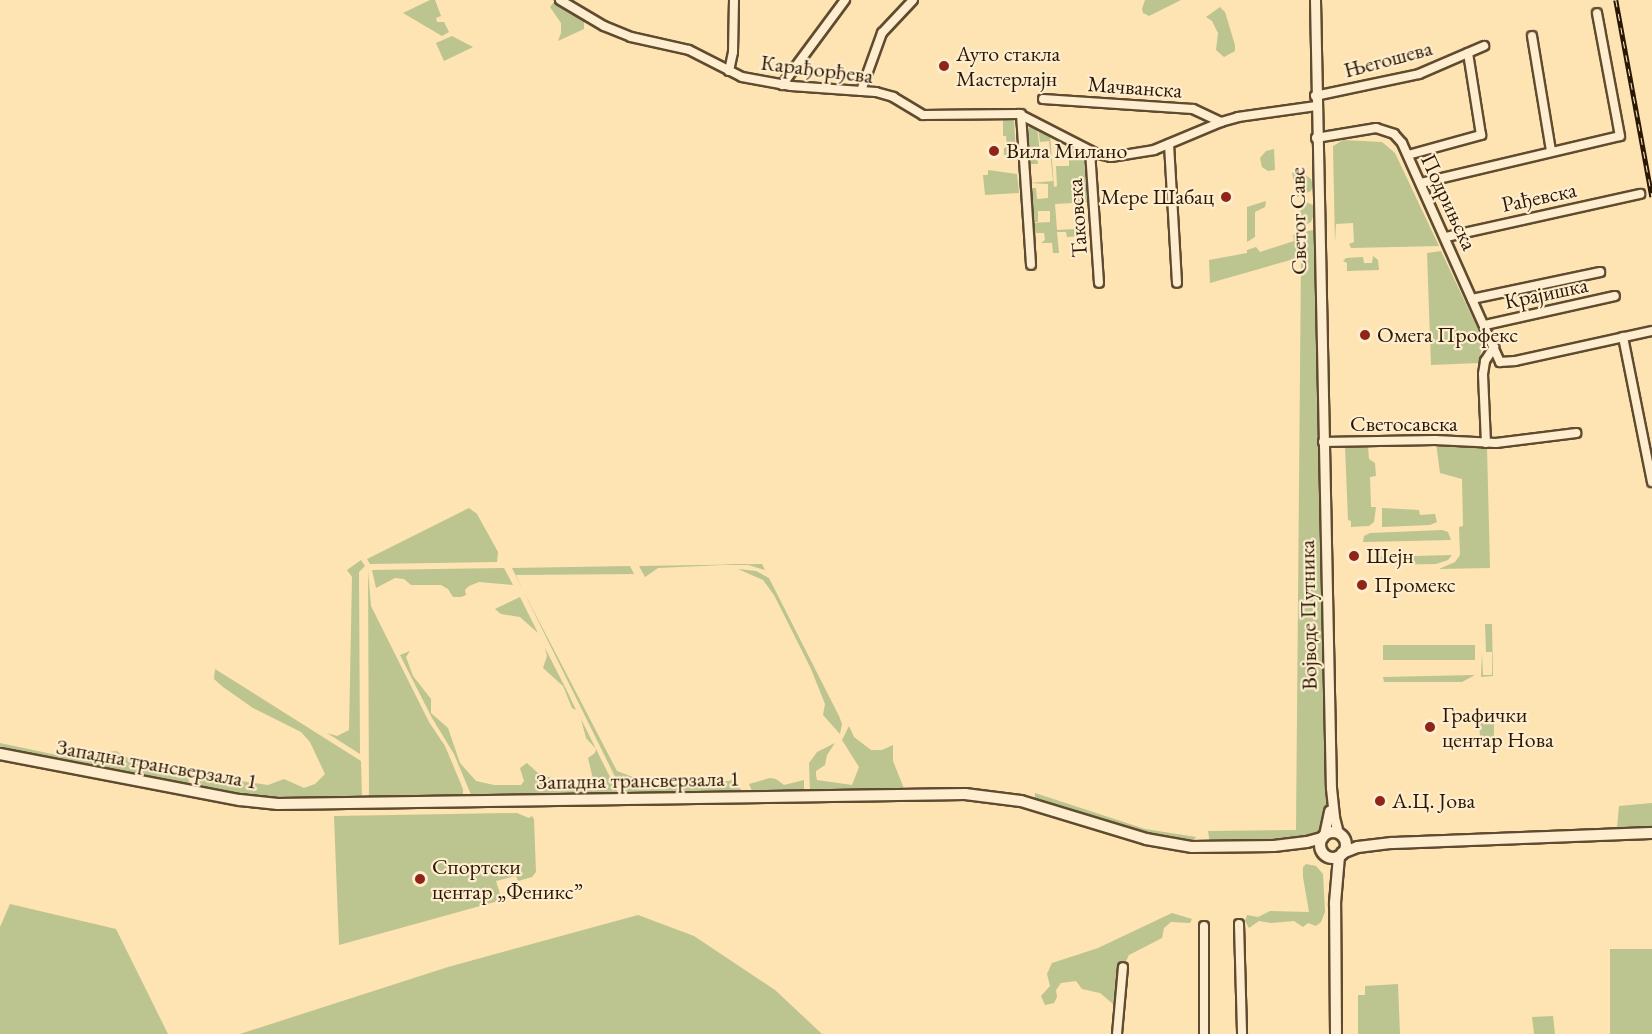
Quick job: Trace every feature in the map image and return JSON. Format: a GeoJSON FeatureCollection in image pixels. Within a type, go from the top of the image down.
{"type":"FeatureCollection","features":[{"type":"Feature","properties":{"kind":"main road","name":"Западна трансверзала 1"},"geometry":{"type":"LineString","coordinates":[[0,754],[240,800],[278,804],[990,796],[1056,809],[1157,841],[1192,847],[1274,846],[1323,854]]}},
{"type":"Feature","properties":{"kind":"main road"},"geometry":{"type":"LineString","coordinates":[[1335,903],[1330,870],[1320,844],[1323,836],[1331,832],[1392,843]]}},
{"type":"Feature","properties":{"kind":"main road"},"geometry":{"type":"LineString","coordinates":[[1323,854],[1330,858],[1358,847],[1392,843],[1652,833]]}},
{"type":"Feature","properties":{"kind":"main road"},"geometry":{"type":"LineString","coordinates":[[1336,1034],[1335,903],[1341,854],[1345,845],[1340,835]]}},
{"type":"Feature","properties":{"kind":"main road","name":"Западна трансверзала 1"},"geometry":{"type":"LineString","coordinates":[[1274,846],[1323,836]]}},
{"type":"Feature","properties":{"kind":"street","name":"Карађорђева"},"geometry":{"type":"LineString","coordinates":[[560,0],[604,26],[631,37],[689,50],[742,77],[782,85],[861,91],[893,97],[923,115],[1021,114],[1090,151],[1122,158],[1170,144],[1221,122],[1315,101]]}},
{"type":"Feature","properties":{"kind":"street"},"geometry":{"type":"LineString","coordinates":[[729,71],[733,52],[734,0]]}},
{"type":"Feature","properties":{"kind":"street"},"geometry":{"type":"LineString","coordinates":[[782,85],[845,0]]}},
{"type":"Feature","properties":{"kind":"street"},"geometry":{"type":"LineString","coordinates":[[861,91],[882,33],[913,0]]}},
{"type":"Feature","properties":{"kind":"street","name":"Светог Саве"},"geometry":{"type":"LineString","coordinates":[[1315,0],[1315,101],[1323,442]]}},
{"type":"Feature","properties":{"kind":"street"},"geometry":{"type":"LineString","coordinates":[[1421,183],[1620,135],[1597,13]]}},
{"type":"Feature","properties":{"kind":"street"},"geometry":{"type":"LineString","coordinates":[[1532,36],[1551,152]]}},
{"type":"Feature","properties":{"kind":"street","name":"Његошева"},"geometry":{"type":"LineString","coordinates":[[1315,101],[1419,74],[1484,46]]}},
{"type":"Feature","properties":{"kind":"street","name":"Његошева"},"geometry":{"type":"LineString","coordinates":[[1407,155],[1481,135],[1468,53]]}},
{"type":"Feature","properties":{"kind":"street","name":"Мачванска"},"geometry":{"type":"LineString","coordinates":[[1043,99],[1193,109],[1221,122]]}},
{"type":"Feature","properties":{"kind":"street"},"geometry":{"type":"LineString","coordinates":[[1021,114],[1031,265]]}},
{"type":"Feature","properties":{"kind":"street","name":"Подрињска"},"geometry":{"type":"LineString","coordinates":[[1316,138],[1384,128],[1398,138],[1446,237],[1500,362],[1515,361],[1623,337]]}},
{"type":"Feature","properties":{"kind":"street"},"geometry":{"type":"LineString","coordinates":[[1170,144],[1176,283]]}},
{"type":"Feature","properties":{"kind":"street","name":"Таковска"},"geometry":{"type":"LineString","coordinates":[[1090,151],[1099,282]]}},
{"type":"Feature","properties":{"kind":"street","name":"Рађевска"},"geometry":{"type":"LineString","coordinates":[[1446,237],[1640,194]]}},
{"type":"Feature","properties":{"kind":"street"},"geometry":{"type":"LineString","coordinates":[[1472,299],[1600,272]]}},
{"type":"Feature","properties":{"kind":"street","name":"Крајишка"},"geometry":{"type":"LineString","coordinates":[[1485,325],[1615,297]]}},
{"type":"Feature","properties":{"kind":"street"},"geometry":{"type":"LineString","coordinates":[[1652,331],[1623,337],[1652,482]]}},
{"type":"Feature","properties":{"kind":"street","name":"Светосавска"},"geometry":{"type":"LineString","coordinates":[[1486,443],[1483,374],[1485,361],[1494,347]]}},
{"type":"Feature","properties":{"kind":"street","name":"Светосавска"},"geometry":{"type":"LineString","coordinates":[[1323,442],[1435,440],[1516,442],[1576,433]]}},
{"type":"Feature","properties":{"kind":"street","name":"Војводе Путника"},"geometry":{"type":"LineString","coordinates":[[1323,442],[1331,788],[1329,819],[1323,836]]}},
{"type":"Feature","properties":{"kind":"street","name":"Војводе Путника"},"geometry":{"type":"LineString","coordinates":[[1331,788],[1340,835]]}},
{"type":"Feature","properties":{"kind":"street"},"geometry":{"type":"LineString","coordinates":[[1239,924],[1242,1034]]}},
{"type":"Feature","properties":{"kind":"street"},"geometry":{"type":"LineString","coordinates":[[1204,926],[1204,1034]]}},
{"type":"Feature","properties":{"kind":"street"},"geometry":{"type":"LineString","coordinates":[[1117,1034],[1124,967]]}},
{"type":"Feature","properties":{"kind":"green space"},"geometry":{"type":"Polygon","coordinates":[[[430,0],[435,0],[441,16],[436,18],[437,22],[444,22],[449,32],[442,36],[403,13],[430,0]]]}},
{"type":"Feature","properties":{"kind":"green space"},"geometry":{"type":"Polygon","coordinates":[[[1145,0],[1181,0],[1149,16],[1143,13],[1142,9],[1145,0]]]}},
{"type":"Feature","properties":{"kind":"green space"},"geometry":{"type":"Polygon","coordinates":[[[555,1],[584,20],[584,29],[558,41],[561,23],[550,7],[555,1]]]}},
{"type":"Feature","properties":{"kind":"green space"},"geometry":{"type":"Polygon","coordinates":[[[1220,7],[1225,12],[1235,45],[1235,51],[1224,57],[1216,50],[1218,33],[1212,21],[1206,17],[1220,7]]]}},
{"type":"Feature","properties":{"kind":"green space"},"geometry":{"type":"Polygon","coordinates":[[[452,36],[473,47],[444,61],[436,43],[452,36]]]}},
{"type":"Feature","properties":{"kind":"green space"},"geometry":{"type":"Polygon","coordinates":[[[1003,117],[1014,120],[1016,154],[1004,155],[1004,148],[1007,147],[1006,136],[1003,136],[1003,117]]]}},
{"type":"Feature","properties":{"kind":"green space"},"geometry":{"type":"Polygon","coordinates":[[[1031,125],[1037,127],[1040,153],[1037,154],[1038,164],[1029,164],[1026,132],[1031,125]]]}},
{"type":"Feature","properties":{"kind":"green space"},"geometry":{"type":"Polygon","coordinates":[[[1038,128],[1050,135],[1054,187],[1057,186],[1056,166],[1069,166],[1069,146],[1087,157],[1090,202],[1055,204],[1057,230],[1075,229],[1076,233],[1081,233],[1081,236],[1067,237],[1066,232],[1057,232],[1059,253],[1053,253],[1052,243],[1041,243],[1045,240],[1044,233],[1036,233],[1036,241],[1033,241],[1032,223],[1050,222],[1050,211],[1038,211],[1038,222],[1032,222],[1030,188],[1036,188],[1037,199],[1048,198],[1048,184],[1030,183],[1053,181],[1049,141],[1040,142],[1038,128]]]}},
{"type":"Feature","properties":{"kind":"green space"},"geometry":{"type":"Polygon","coordinates":[[[1343,140],[1382,142],[1395,153],[1439,246],[1351,248],[1349,244],[1354,242],[1353,223],[1336,224],[1335,243],[1333,146],[1343,140]]]}},
{"type":"Feature","properties":{"kind":"green space"},"geometry":{"type":"Polygon","coordinates":[[[1274,149],[1275,170],[1268,171],[1262,167],[1260,158],[1266,151],[1274,149]]]}},
{"type":"Feature","properties":{"kind":"green space"},"geometry":{"type":"Polygon","coordinates":[[[988,170],[1017,174],[1019,193],[985,195],[983,175],[988,175],[988,170]]]}},
{"type":"Feature","properties":{"kind":"green space"},"geometry":{"type":"Polygon","coordinates":[[[1300,171],[1311,179],[1313,185],[1311,191],[1297,197],[1292,173],[1300,171]]]}},
{"type":"Feature","properties":{"kind":"green space"},"geometry":{"type":"Polygon","coordinates":[[[1266,201],[1265,207],[1255,212],[1255,237],[1247,242],[1247,207],[1266,201]]]}},
{"type":"Feature","properties":{"kind":"green space"},"geometry":{"type":"Polygon","coordinates":[[[1304,201],[1313,205],[1314,214],[1311,222],[1301,227],[1300,202],[1304,201]]]}},
{"type":"Feature","properties":{"kind":"green space"},"geometry":{"type":"Polygon","coordinates":[[[1312,230],[1317,232],[1328,808],[1321,828],[1313,836],[1300,840],[1210,844],[1208,831],[1296,830],[1301,257],[1210,283],[1209,260],[1247,253],[1247,250],[1256,247],[1260,252],[1294,241],[1293,235],[1312,230]]]}},
{"type":"Feature","properties":{"kind":"green space"},"geometry":{"type":"Polygon","coordinates":[[[1441,251],[1483,340],[1479,363],[1431,365],[1427,253],[1441,251]]]}},
{"type":"Feature","properties":{"kind":"green space"},"geometry":{"type":"Polygon","coordinates":[[[1373,256],[1378,260],[1379,270],[1347,271],[1347,263],[1343,261],[1346,258],[1363,257],[1364,263],[1372,263],[1373,256]]]}},
{"type":"Feature","properties":{"kind":"green space"},"geometry":{"type":"Polygon","coordinates":[[[1436,443],[1487,447],[1490,568],[1439,569],[1455,562],[1460,555],[1459,527],[1463,526],[1462,479],[1440,473],[1436,443]]]}},
{"type":"Feature","properties":{"kind":"green space"},"geometry":{"type":"Polygon","coordinates":[[[1369,445],[1373,447],[1368,447],[1369,459],[1375,463],[1376,476],[1370,477],[1371,507],[1376,507],[1374,522],[1369,526],[1351,527],[1351,521],[1348,520],[1345,446],[1369,445]]]}},
{"type":"Feature","properties":{"kind":"green space"},"geometry":{"type":"Polygon","coordinates":[[[469,508],[477,514],[498,552],[497,562],[370,564],[367,559],[469,508]]]}},
{"type":"Feature","properties":{"kind":"green space"},"geometry":{"type":"Polygon","coordinates":[[[1382,508],[1419,510],[1420,515],[1435,514],[1437,522],[1430,525],[1382,527],[1382,508]]]}},
{"type":"Feature","properties":{"kind":"green space"},"geometry":{"type":"Polygon","coordinates":[[[1442,530],[1448,532],[1451,540],[1363,542],[1364,536],[1370,533],[1442,530]]]}},
{"type":"Feature","properties":{"kind":"green space"},"geometry":{"type":"Polygon","coordinates":[[[1452,555],[1448,560],[1436,564],[1378,565],[1377,557],[1452,555]]]}},
{"type":"Feature","properties":{"kind":"green space"},"geometry":{"type":"Polygon","coordinates":[[[361,560],[365,566],[359,572],[360,754],[327,733],[337,736],[349,730],[352,577],[347,570],[361,560]]]}},
{"type":"Feature","properties":{"kind":"green space"},"geometry":{"type":"Polygon","coordinates":[[[736,564],[658,568],[645,577],[639,566],[736,564]]]}},
{"type":"Feature","properties":{"kind":"green space"},"geometry":{"type":"Polygon","coordinates":[[[746,564],[762,564],[765,570],[746,564]]]}},
{"type":"Feature","properties":{"kind":"green space"},"geometry":{"type":"Polygon","coordinates":[[[630,566],[634,574],[515,575],[512,568],[630,566]]]}},
{"type":"Feature","properties":{"kind":"green space"},"geometry":{"type":"Polygon","coordinates":[[[504,568],[513,585],[479,582],[469,586],[465,590],[466,595],[461,597],[453,597],[448,589],[441,585],[411,585],[404,579],[395,578],[376,588],[372,570],[504,568]]]}},
{"type":"Feature","properties":{"kind":"green space"},"geometry":{"type":"Polygon","coordinates":[[[738,569],[756,571],[769,578],[839,716],[842,724],[840,734],[823,715],[825,704],[811,669],[774,595],[763,580],[738,569]]]}},
{"type":"Feature","properties":{"kind":"green space"},"geometry":{"type":"Polygon","coordinates":[[[368,571],[371,606],[429,722],[445,746],[463,789],[463,797],[369,799],[368,571]]]}},
{"type":"Feature","properties":{"kind":"green space"},"geometry":{"type":"Polygon","coordinates":[[[524,592],[617,771],[654,785],[729,781],[735,778],[743,794],[624,795],[524,592]]]}},
{"type":"Feature","properties":{"kind":"green space"},"geometry":{"type":"Polygon","coordinates":[[[520,597],[538,633],[520,617],[501,614],[495,609],[520,597]]]}},
{"type":"Feature","properties":{"kind":"green space"},"geometry":{"type":"Polygon","coordinates":[[[1485,624],[1492,624],[1493,676],[1481,677],[1482,653],[1483,675],[1492,675],[1492,652],[1486,652],[1485,624]]]}},
{"type":"Feature","properties":{"kind":"green space"},"geometry":{"type":"Polygon","coordinates":[[[1383,645],[1475,645],[1475,660],[1383,660],[1383,645]]]}},
{"type":"Feature","properties":{"kind":"green space"},"geometry":{"type":"Polygon","coordinates":[[[545,648],[576,710],[572,708],[563,686],[543,668],[547,656],[545,648]]]}},
{"type":"Feature","properties":{"kind":"green space"},"geometry":{"type":"Polygon","coordinates":[[[410,651],[406,657],[413,676],[431,699],[431,713],[448,728],[460,763],[476,781],[494,785],[521,785],[524,781],[520,768],[527,763],[539,774],[567,783],[582,786],[594,783],[588,758],[595,753],[596,749],[619,795],[472,797],[454,754],[432,718],[400,655],[410,651]]]}},
{"type":"Feature","properties":{"kind":"green space"},"geometry":{"type":"Polygon","coordinates":[[[215,669],[361,761],[362,799],[259,797],[197,787],[190,769],[200,775],[268,785],[284,779],[304,788],[315,784],[325,774],[310,742],[301,732],[253,708],[223,687],[214,679],[215,669]]]}},
{"type":"Feature","properties":{"kind":"green space"},"geometry":{"type":"Polygon","coordinates":[[[1475,675],[1462,682],[1384,682],[1383,677],[1475,675]]]}},
{"type":"Feature","properties":{"kind":"green space"},"geometry":{"type":"Polygon","coordinates":[[[1479,718],[1488,718],[1488,723],[1494,723],[1494,737],[1480,737],[1479,718]]]}},
{"type":"Feature","properties":{"kind":"green space"},"geometry":{"type":"Polygon","coordinates":[[[581,719],[596,749],[586,738],[581,719]]]}},
{"type":"Feature","properties":{"kind":"green space"},"geometry":{"type":"Polygon","coordinates":[[[849,726],[854,737],[871,750],[882,750],[893,745],[893,761],[905,791],[810,793],[809,763],[817,752],[835,743],[827,755],[825,765],[816,771],[817,780],[852,785],[859,767],[842,740],[849,726]]]}},
{"type":"Feature","properties":{"kind":"green space"},"geometry":{"type":"Polygon","coordinates":[[[0,743],[80,760],[99,753],[116,751],[133,761],[165,766],[177,773],[185,771],[191,786],[0,749],[0,743]]]}},
{"type":"Feature","properties":{"kind":"green space"},"geometry":{"type":"Polygon","coordinates":[[[770,778],[784,785],[804,780],[804,791],[753,793],[749,784],[770,778]]]}},
{"type":"Feature","properties":{"kind":"green space"},"geometry":{"type":"Polygon","coordinates":[[[1035,793],[1145,829],[1196,837],[1193,842],[1166,840],[1035,799],[1035,793]]]}},
{"type":"Feature","properties":{"kind":"green space"},"geometry":{"type":"Polygon","coordinates":[[[1652,803],[1652,828],[1617,828],[1619,806],[1652,803]]]}},
{"type":"Feature","properties":{"kind":"green space","name":"Спортски центар „Феникс”"},"geometry":{"type":"Polygon","coordinates":[[[517,813],[529,818],[532,816],[534,819],[536,872],[532,877],[518,881],[516,876],[496,881],[502,900],[339,945],[334,816],[517,813]]]}},
{"type":"Feature","properties":{"kind":"green space"},"geometry":{"type":"Polygon","coordinates":[[[1306,864],[1316,866],[1323,874],[1325,912],[1321,922],[1316,926],[1308,923],[1303,927],[1294,921],[1271,923],[1259,921],[1249,928],[1245,921],[1247,915],[1258,917],[1270,911],[1309,912],[1303,877],[1303,867],[1306,864]]]}},
{"type":"Feature","properties":{"kind":"green space"},"geometry":{"type":"Polygon","coordinates":[[[10,904],[116,929],[168,1034],[0,1034],[0,927],[10,904]]]}},
{"type":"Feature","properties":{"kind":"green space"},"geometry":{"type":"Polygon","coordinates":[[[1172,913],[1192,919],[1190,923],[1171,922],[1164,928],[1162,938],[1129,955],[1123,967],[1127,979],[1116,1003],[1113,1004],[1100,993],[1082,989],[1076,981],[1061,983],[1056,990],[1057,997],[1054,1003],[1045,1005],[1041,996],[1050,986],[1047,974],[1052,963],[1098,948],[1172,913]]]}},
{"type":"Feature","properties":{"kind":"green space"},"geometry":{"type":"Polygon","coordinates":[[[638,915],[694,936],[775,990],[822,1034],[240,1034],[448,967],[638,915]]]}},
{"type":"Feature","properties":{"kind":"green space"},"geometry":{"type":"Polygon","coordinates":[[[1610,949],[1652,949],[1652,1034],[1610,1034],[1610,949]]]}},
{"type":"Feature","properties":{"kind":"green space"},"geometry":{"type":"Polygon","coordinates":[[[1398,984],[1400,1034],[1358,1034],[1358,995],[1365,995],[1365,986],[1398,984]]]}},
{"type":"Feature","properties":{"kind":"green space"},"geometry":{"type":"Polygon","coordinates":[[[1553,1016],[1555,1034],[1534,1034],[1532,1017],[1553,1016]]]}},
{"type":"Feature","properties":{"kind":"railway"},"geometry":{"type":"LineString","coordinates":[[1616,0],[1652,197]]}},
{"type":"Feature","properties":{"kind":"place","name":"Ауто стакла Мастерлајн"},"geometry":{"type":"Point","coordinates":[944,66]}},
{"type":"Feature","properties":{"kind":"place","name":"Вила Милано"},"geometry":{"type":"Point","coordinates":[994,151]}},
{"type":"Feature","properties":{"kind":"place","name":"Мере Шабац"},"geometry":{"type":"Point","coordinates":[1226,197]}},
{"type":"Feature","properties":{"kind":"place","name":"Омега Профекс"},"geometry":{"type":"Point","coordinates":[1365,335]}},
{"type":"Feature","properties":{"kind":"place","name":"Шејн"},"geometry":{"type":"Point","coordinates":[1354,556]}},
{"type":"Feature","properties":{"kind":"place","name":"Промекс"},"geometry":{"type":"Point","coordinates":[1362,585]}},
{"type":"Feature","properties":{"kind":"place","name":"Графички центар Нова"},"geometry":{"type":"Point","coordinates":[1430,727]}},
{"type":"Feature","properties":{"kind":"place","name":"А.Ц. Јова"},"geometry":{"type":"Point","coordinates":[1380,801]}},
{"type":"Feature","properties":{"kind":"place","name":"Спортски центар „Феникс”"},"geometry":{"type":"Point","coordinates":[420,879]}}]}
